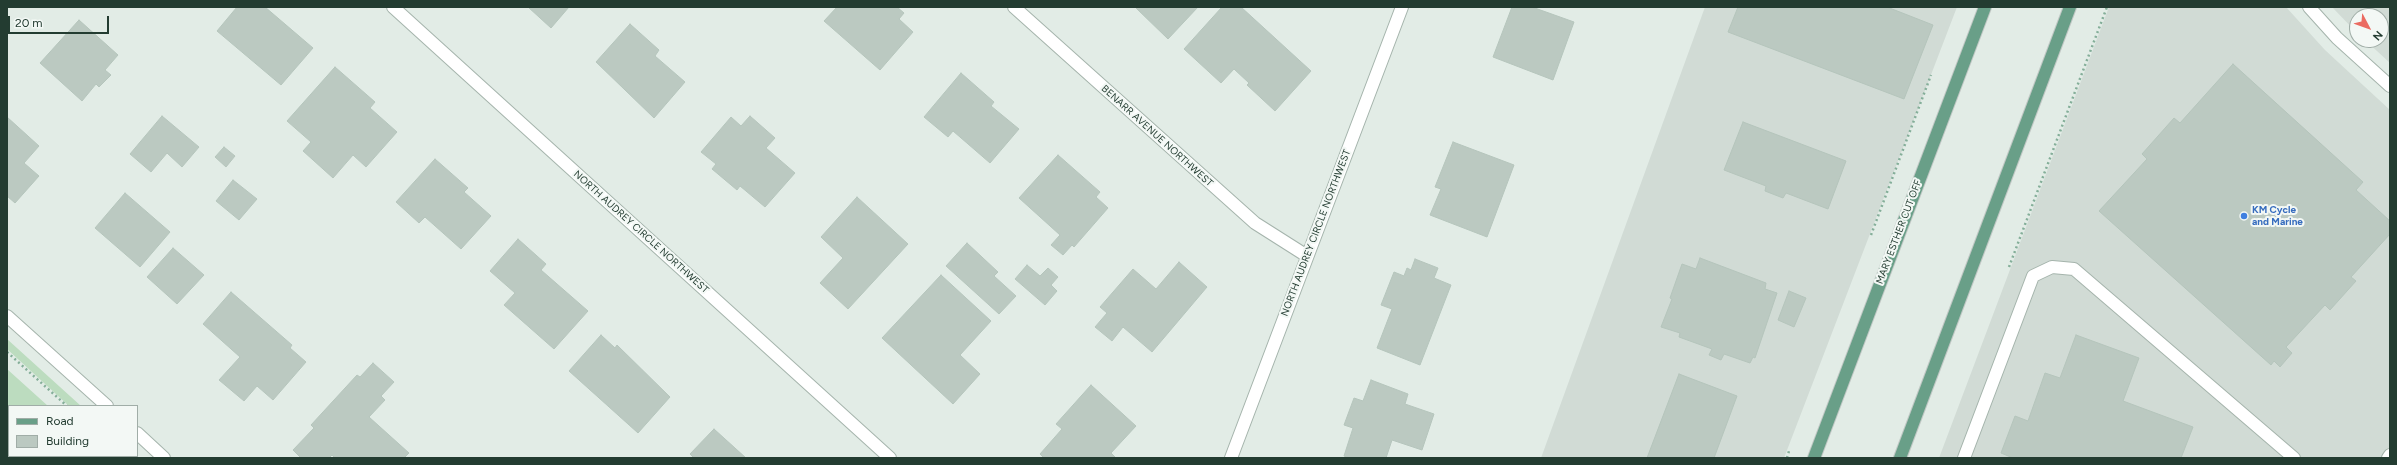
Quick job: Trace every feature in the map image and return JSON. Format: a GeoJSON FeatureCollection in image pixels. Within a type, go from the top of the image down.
{"type":"FeatureCollection","features":[{"type":"Feature","properties":{"kind":"main road","name":"MARY ESTHER CUT OFF"},"geometry":{"type":"LineString","coordinates":[[1814,458],[1985,7]]}},
{"type":"Feature","properties":{"kind":"main road"},"geometry":{"type":"LineString","coordinates":[[1900,458],[2070,7]]}},
{"type":"Feature","properties":{"kind":"street","name":"NORTH AUDREY CIRCLE NORTHWEST"},"geometry":{"type":"LineString","coordinates":[[393,7],[890,458]]}},
{"type":"Feature","properties":{"kind":"street","name":"BENARR AVENUE NORTHWEST"},"geometry":{"type":"LineString","coordinates":[[1014,7],[1255,223],[1307,256]]}},
{"type":"Feature","properties":{"kind":"street","name":"NORTH AUDREY CIRCLE NORTHWEST"},"geometry":{"type":"LineString","coordinates":[[1231,458],[1402,7]]}},
{"type":"Feature","properties":{"kind":"street"},"geometry":{"type":"LineString","coordinates":[[2309,7],[2337,38],[2390,86]]}},
{"type":"Feature","properties":{"kind":"street"},"geometry":{"type":"LineString","coordinates":[[1964,458],[2033,276],[2052,267],[2074,269],[2294,458]]}},
{"type":"Feature","properties":{"kind":"street"},"geometry":{"type":"LineString","coordinates":[[7,316],[106,405]]}},
{"type":"Feature","properties":{"kind":"street"},"geometry":{"type":"LineString","coordinates":[[138,434],[164,458]]}},
{"type":"Feature","properties":{"kind":"path"},"geometry":{"type":"LineString","coordinates":[[2007,272],[2107,7]]}},
{"type":"Feature","properties":{"kind":"path"},"geometry":{"type":"LineString","coordinates":[[7,352],[66,405]]}},
{"type":"Feature","properties":{"kind":"shaded area"},"geometry":{"type":"Polygon","coordinates":[[[1705,7],[1957,7],[1784,458],[1541,458],[1705,7]]]}},
{"type":"Feature","properties":{"kind":"shaded area"},"geometry":{"type":"Polygon","coordinates":[[[2109,7],[2286,7],[2325,50],[2390,110],[2390,458],[1939,458],[2109,7]]]}},
{"type":"Feature","properties":{"kind":"shaded area"},"geometry":{"type":"Polygon","coordinates":[[[2332,7],[2390,7],[2390,63],[2374,48],[2389,48],[2389,8],[2349,8],[2349,25],[2332,7]]]}},
{"type":"Feature","properties":{"kind":"green space"},"geometry":{"type":"Polygon","coordinates":[[[7,339],[80,405],[68,405],[7,349],[7,339]]]}},
{"type":"Feature","properties":{"kind":"green space"},"geometry":{"type":"Polygon","coordinates":[[[7,369],[47,405],[8,405],[8,457],[105,458],[7,458],[7,369]]]}},
{"type":"Feature","properties":{"kind":"building"},"geometry":{"type":"Polygon","coordinates":[[[237,7],[265,7],[313,48],[281,85],[217,31],[237,7]]]}},
{"type":"Feature","properties":{"kind":"building"},"geometry":{"type":"Polygon","coordinates":[[[528,7],[569,7],[551,28],[528,7]]]}},
{"type":"Feature","properties":{"kind":"building"},"geometry":{"type":"Polygon","coordinates":[[[837,7],[897,7],[904,13],[899,19],[913,32],[880,70],[824,21],[837,7]]]}},
{"type":"Feature","properties":{"kind":"building"},"geometry":{"type":"Polygon","coordinates":[[[1135,7],[1198,7],[1168,39],[1135,7]]]}},
{"type":"Feature","properties":{"kind":"building"},"geometry":{"type":"Polygon","coordinates":[[[1222,7],[1241,7],[1311,71],[1275,111],[1247,85],[1249,83],[1234,69],[1221,83],[1184,49],[1222,7]]]}},
{"type":"Feature","properties":{"kind":"building"},"geometry":{"type":"Polygon","coordinates":[[[1512,7],[1532,7],[1574,22],[1553,80],[1493,57],[1512,7]]]}},
{"type":"Feature","properties":{"kind":"building"},"geometry":{"type":"Polygon","coordinates":[[[1738,7],[1887,7],[1933,25],[1904,99],[1728,32],[1738,7]]]}},
{"type":"Feature","properties":{"kind":"building"},"geometry":{"type":"Polygon","coordinates":[[[79,20],[118,55],[105,70],[111,75],[99,87],[96,84],[82,101],[40,63],[79,20]]]}},
{"type":"Feature","properties":{"kind":"building"},"geometry":{"type":"Polygon","coordinates":[[[630,24],[659,50],[655,56],[685,82],[654,118],[596,62],[630,24]]]}},
{"type":"Feature","properties":{"kind":"building","name":"KM Cycle and Marine"},"geometry":{"type":"Polygon","coordinates":[[[2233,64],[2363,182],[2356,190],[2390,221],[2390,234],[2351,277],[2356,281],[2330,310],[2325,305],[2286,347],[2292,353],[2280,367],[2274,361],[2271,365],[2099,211],[2147,159],[2142,154],[2174,118],[2180,123],[2233,64]]]}},
{"type":"Feature","properties":{"kind":"building"},"geometry":{"type":"Polygon","coordinates":[[[335,67],[375,102],[370,108],[397,132],[366,167],[353,155],[333,178],[303,151],[311,142],[287,121],[335,67]]]}},
{"type":"Feature","properties":{"kind":"building"},"geometry":{"type":"Polygon","coordinates":[[[961,73],[994,102],[991,106],[1019,129],[990,163],[953,131],[948,137],[924,117],[961,73]]]}},
{"type":"Feature","properties":{"kind":"building"},"geometry":{"type":"Polygon","coordinates":[[[162,116],[199,147],[182,167],[167,153],[151,172],[130,154],[162,116]]]}},
{"type":"Feature","properties":{"kind":"building"},"geometry":{"type":"Polygon","coordinates":[[[750,116],[775,138],[766,148],[795,173],[765,207],[740,186],[737,190],[712,169],[716,164],[701,152],[731,117],[741,126],[750,116]]]}},
{"type":"Feature","properties":{"kind":"building"},"geometry":{"type":"Polygon","coordinates":[[[7,117],[39,146],[24,163],[39,176],[15,203],[7,196],[7,117]]]}},
{"type":"Feature","properties":{"kind":"building"},"geometry":{"type":"Polygon","coordinates":[[[1743,122],[1846,161],[1828,209],[1786,193],[1783,198],[1765,191],[1766,186],[1724,170],[1743,122]]]}},
{"type":"Feature","properties":{"kind":"building"},"geometry":{"type":"Polygon","coordinates":[[[1453,142],[1514,165],[1487,237],[1430,215],[1441,189],[1435,187],[1453,142]]]}},
{"type":"Feature","properties":{"kind":"building"},"geometry":{"type":"Polygon","coordinates":[[[224,147],[235,156],[226,167],[215,157],[224,147]]]}},
{"type":"Feature","properties":{"kind":"building"},"geometry":{"type":"Polygon","coordinates":[[[1058,155],[1100,192],[1096,197],[1108,208],[1074,247],[1072,245],[1063,255],[1051,245],[1060,235],[1019,198],[1058,155]]]}},
{"type":"Feature","properties":{"kind":"building"},"geometry":{"type":"Polygon","coordinates":[[[435,159],[468,188],[464,192],[491,216],[461,249],[425,217],[419,223],[396,202],[435,159]]]}},
{"type":"Feature","properties":{"kind":"building"},"geometry":{"type":"Polygon","coordinates":[[[233,180],[257,199],[239,220],[216,201],[233,180]]]}},
{"type":"Feature","properties":{"kind":"building"},"geometry":{"type":"Polygon","coordinates":[[[125,193],[170,232],[140,267],[95,228],[125,193]]]}},
{"type":"Feature","properties":{"kind":"building"},"geometry":{"type":"Polygon","coordinates":[[[857,197],[908,244],[848,309],[820,283],[843,258],[821,237],[857,197]]]}},
{"type":"Feature","properties":{"kind":"building"},"geometry":{"type":"Polygon","coordinates":[[[518,239],[546,264],[541,270],[588,311],[554,349],[504,305],[515,293],[490,271],[518,239]]]}},
{"type":"Feature","properties":{"kind":"building"},"geometry":{"type":"Polygon","coordinates":[[[967,243],[998,272],[994,276],[1016,296],[999,314],[946,266],[967,243]]]}},
{"type":"Feature","properties":{"kind":"building"},"geometry":{"type":"Polygon","coordinates":[[[173,248],[204,275],[177,304],[147,277],[173,248]]]}},
{"type":"Feature","properties":{"kind":"building"},"geometry":{"type":"Polygon","coordinates":[[[1700,258],[1766,283],[1765,289],[1777,293],[1755,358],[1753,357],[1750,363],[1724,354],[1721,360],[1709,355],[1712,349],[1679,337],[1680,333],[1661,327],[1672,299],[1670,298],[1682,264],[1696,269],[1700,258]]]}},
{"type":"Feature","properties":{"kind":"building"},"geometry":{"type":"Polygon","coordinates":[[[1415,259],[1438,268],[1434,278],[1451,285],[1420,365],[1377,348],[1392,309],[1381,305],[1394,272],[1404,276],[1407,268],[1411,270],[1415,259]]]}},
{"type":"Feature","properties":{"kind":"building"},"geometry":{"type":"Polygon","coordinates":[[[1179,262],[1207,287],[1152,352],[1123,327],[1112,341],[1095,327],[1107,313],[1100,307],[1133,269],[1156,289],[1179,262]]]}},
{"type":"Feature","properties":{"kind":"building"},"geometry":{"type":"Polygon","coordinates":[[[1027,265],[1040,276],[1048,268],[1058,277],[1051,285],[1057,291],[1045,305],[1015,279],[1027,265]]]}},
{"type":"Feature","properties":{"kind":"building"},"geometry":{"type":"Polygon","coordinates":[[[941,275],[991,321],[960,355],[980,374],[953,404],[882,338],[941,275]]]}},
{"type":"Feature","properties":{"kind":"building"},"geometry":{"type":"Polygon","coordinates":[[[1789,291],[1806,298],[1794,327],[1778,320],[1789,291]]]}},
{"type":"Feature","properties":{"kind":"building"},"geometry":{"type":"Polygon","coordinates":[[[231,292],[292,345],[290,348],[306,362],[273,400],[257,386],[244,401],[219,380],[240,357],[203,324],[231,292]]]}},
{"type":"Feature","properties":{"kind":"building"},"geometry":{"type":"Polygon","coordinates":[[[601,335],[615,348],[617,345],[670,397],[638,433],[569,371],[601,335]]]}},
{"type":"Feature","properties":{"kind":"building"},"geometry":{"type":"Polygon","coordinates":[[[2076,335],[2139,358],[2123,401],[2193,427],[2181,458],[2013,458],[2001,453],[2015,416],[2028,421],[2045,373],[2060,378],[2076,335]]]}},
{"type":"Feature","properties":{"kind":"building"},"geometry":{"type":"Polygon","coordinates":[[[373,363],[394,382],[381,396],[385,400],[369,417],[409,453],[404,458],[335,458],[332,455],[329,458],[301,458],[293,450],[314,428],[311,425],[357,375],[360,377],[373,363]]]}},
{"type":"Feature","properties":{"kind":"building"},"geometry":{"type":"Polygon","coordinates":[[[1679,374],[1737,396],[1714,458],[1647,458],[1679,374]]]}},
{"type":"Feature","properties":{"kind":"building"},"geometry":{"type":"Polygon","coordinates":[[[1371,380],[1408,394],[1405,404],[1434,414],[1422,450],[1392,440],[1386,458],[1349,458],[1344,456],[1353,428],[1344,425],[1354,398],[1363,401],[1371,380]]]}},
{"type":"Feature","properties":{"kind":"building"},"geometry":{"type":"Polygon","coordinates":[[[1091,385],[1136,426],[1111,453],[1116,458],[1044,458],[1040,454],[1062,429],[1056,424],[1091,385]]]}},
{"type":"Feature","properties":{"kind":"building"},"geometry":{"type":"Polygon","coordinates":[[[714,429],[746,458],[694,458],[690,454],[714,429]]]}},
{"type":"Feature","properties":{"kind":"place","name":"KM Cycle and Marine"},"geometry":{"type":"Point","coordinates":[2244,216]}}]}
